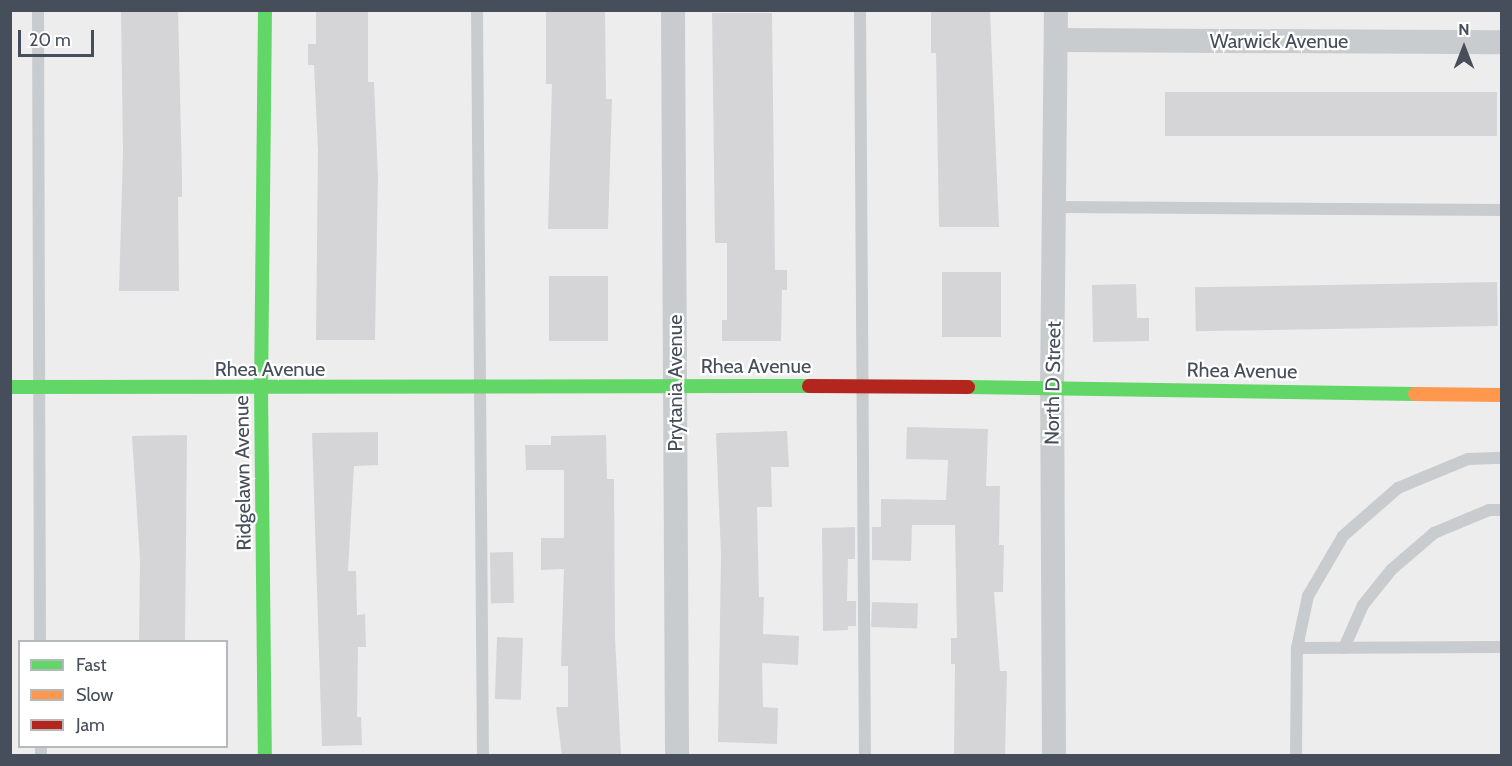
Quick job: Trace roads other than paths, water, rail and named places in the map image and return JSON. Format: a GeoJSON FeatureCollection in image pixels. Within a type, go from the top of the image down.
{"type":"FeatureCollection","features":[{"type":"Feature","properties":{"kind":"street","name":"Ridgelawn Avenue"},"geometry":{"type":"LineString","coordinates":[[265,10],[261,388],[265,756]]}},
{"type":"Feature","properties":{"kind":"street","name":"Prytania Avenue"},"geometry":{"type":"LineString","coordinates":[[673,10],[677,756]]}},
{"type":"Feature","properties":{"kind":"street","name":"North D Street"},"geometry":{"type":"LineString","coordinates":[[1054,756],[1052,388],[1056,207],[1056,10]]}},
{"type":"Feature","properties":{"kind":"street","name":"Warwick Avenue"},"geometry":{"type":"LineString","coordinates":[[1056,40],[1502,42]]}},
{"type":"Feature","properties":{"kind":"street","name":"Rhea Avenue"},"geometry":{"type":"LineString","coordinates":[[10,387],[862,386],[1502,395]]}},
{"type":"Feature","properties":{"kind":"lane"},"geometry":{"type":"LineString","coordinates":[[38,10],[40,640]]}},
{"type":"Feature","properties":{"kind":"lane"},"geometry":{"type":"LineString","coordinates":[[477,10],[483,756]]}},
{"type":"Feature","properties":{"kind":"lane"},"geometry":{"type":"LineString","coordinates":[[860,10],[865,756]]}},
{"type":"Feature","properties":{"kind":"lane"},"geometry":{"type":"LineString","coordinates":[[1056,207],[1502,210]]}},
{"type":"Feature","properties":{"kind":"lane"},"geometry":{"type":"LineString","coordinates":[[1296,756],[1297,648],[1308,596],[1343,536],[1398,488],[1468,459],[1502,458]]}},
{"type":"Feature","properties":{"kind":"lane"},"geometry":{"type":"LineString","coordinates":[[1344,648],[1363,605],[1391,570],[1434,532],[1489,510],[1502,510]]}},
{"type":"Feature","properties":{"kind":"lane"},"geometry":{"type":"LineString","coordinates":[[1297,648],[1502,647]]}}]}
